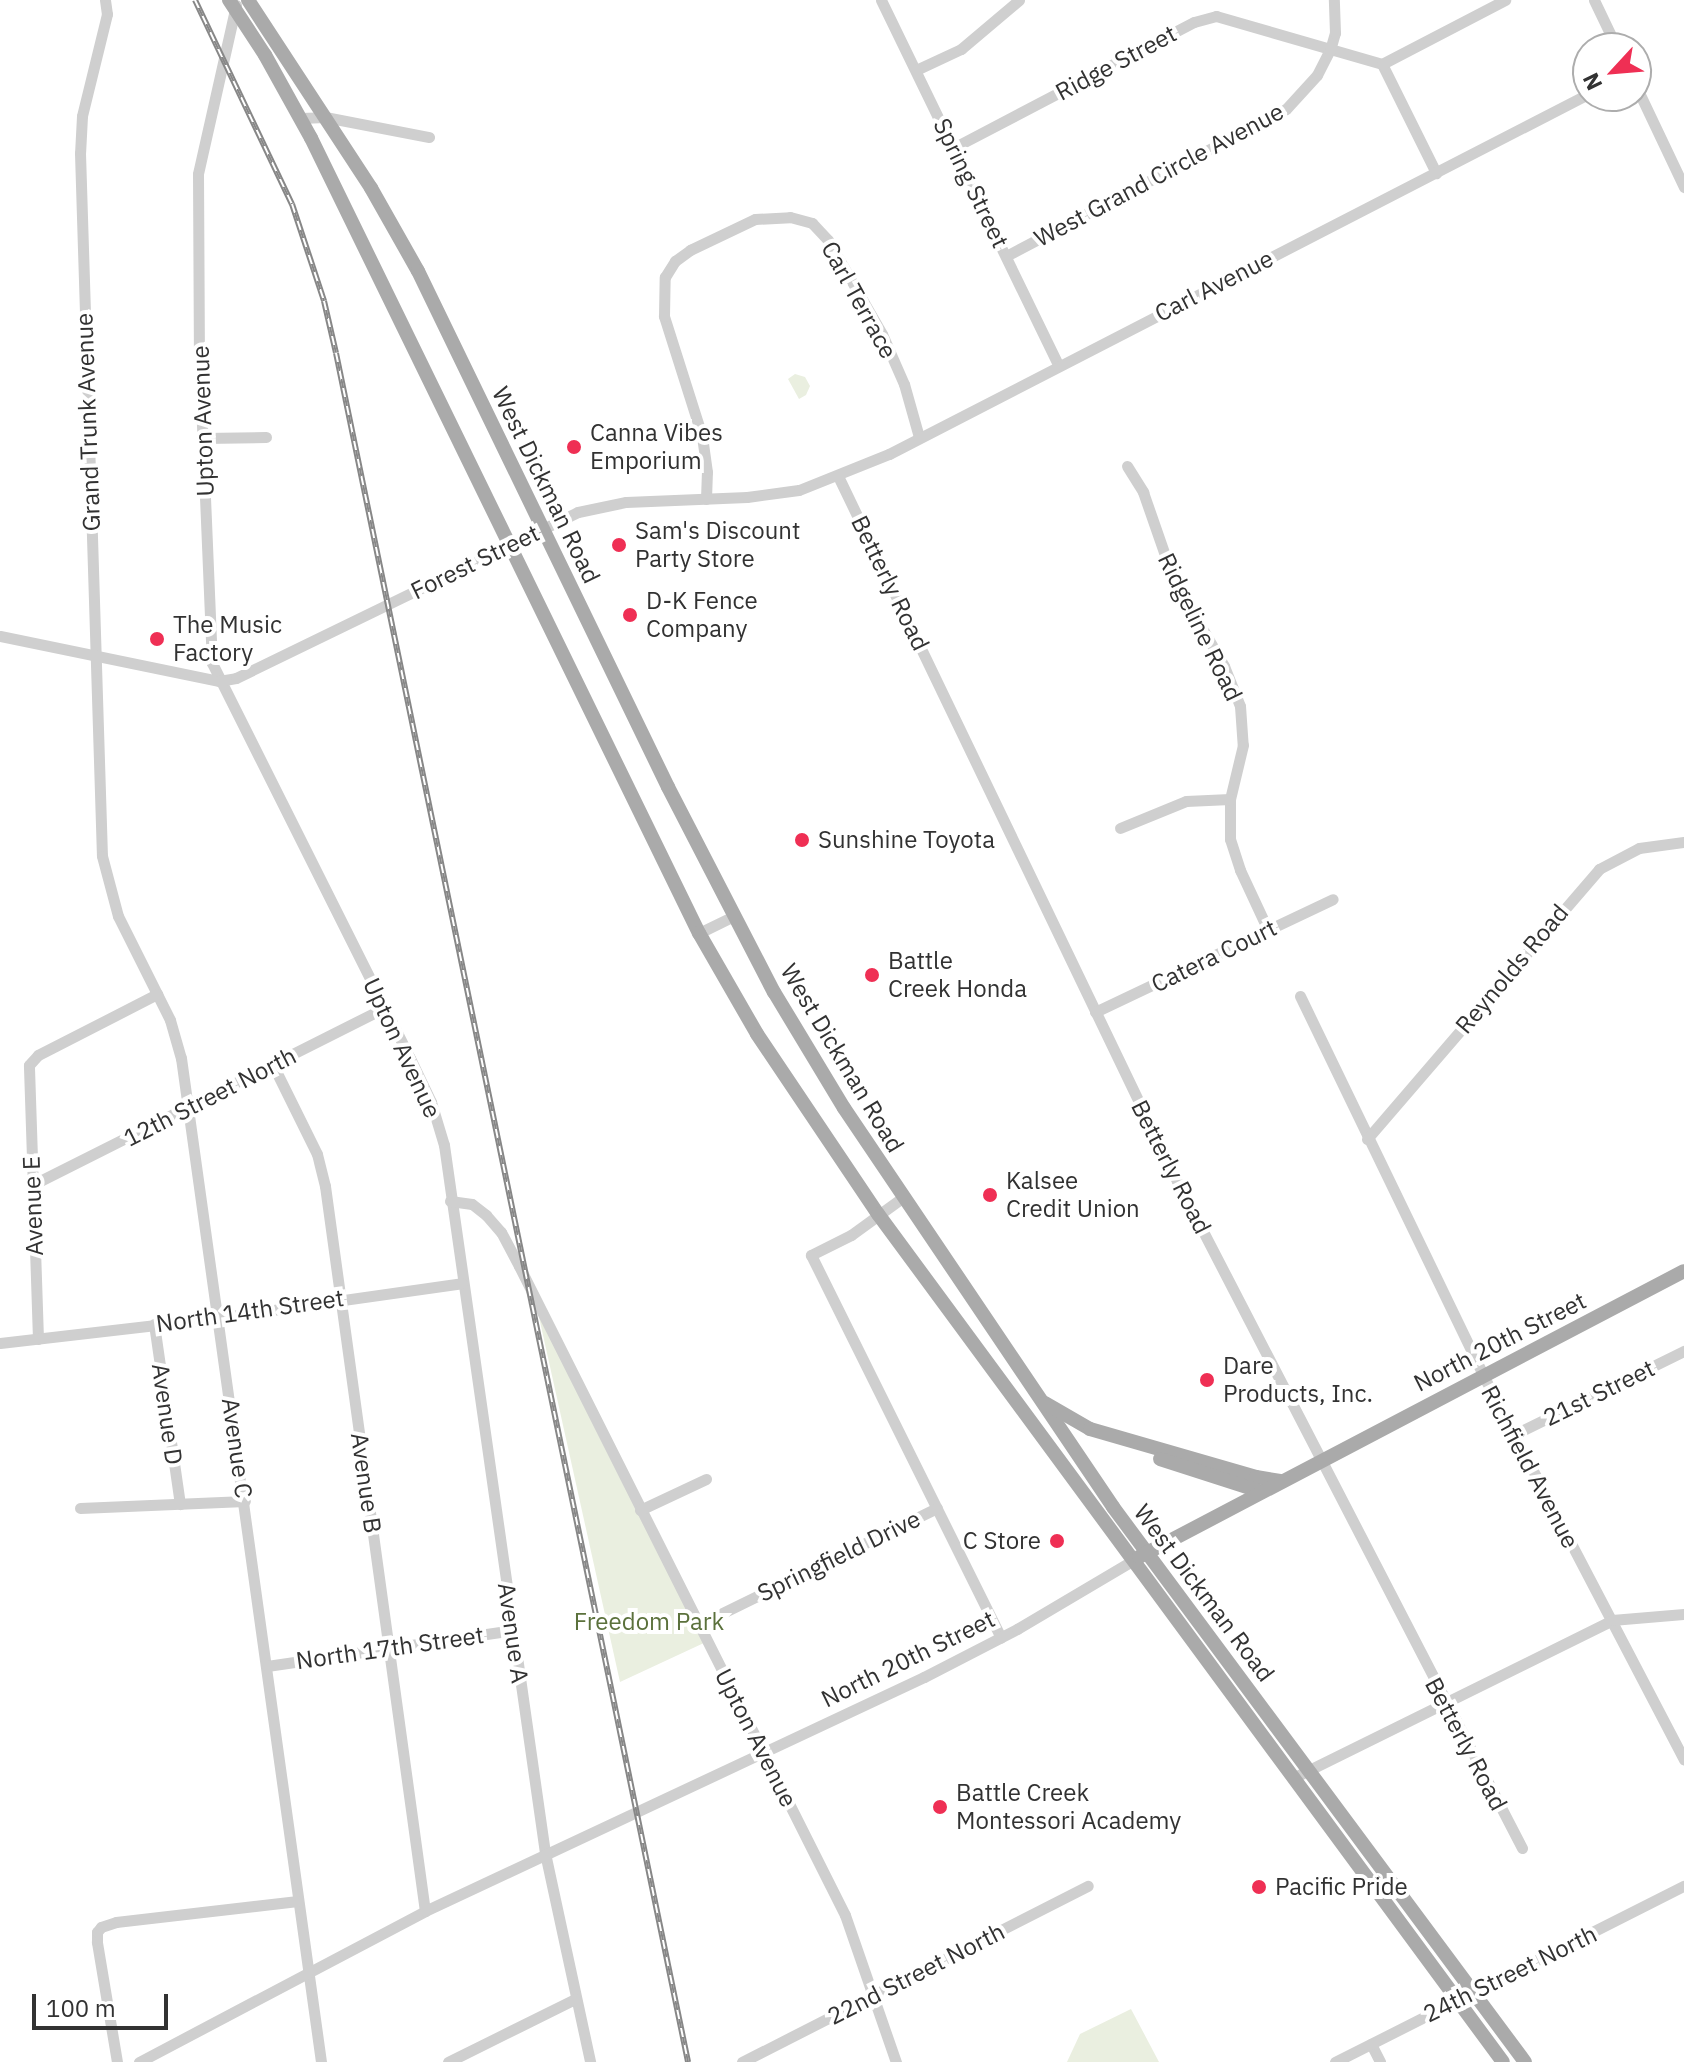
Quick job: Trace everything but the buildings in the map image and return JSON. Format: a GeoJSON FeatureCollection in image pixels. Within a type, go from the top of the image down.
{"type":"FeatureCollection","features":[{"type":"Feature","properties":{"kind":"main road","name":"West Dickman Road"},"geometry":{"type":"LineString","coordinates":[[248,0],[325,117],[418,271],[542,528],[774,992],[902,1198],[1058,1429],[1525,2062]]}},
{"type":"Feature","properties":{"kind":"main road","name":"West Dickman Road"},"geometry":{"type":"LineString","coordinates":[[234,3],[300,118],[699,933],[757,1034],[878,1214],[1503,2062]]}},
{"type":"Feature","properties":{"kind":"main road","name":"North 20th Street"},"geometry":{"type":"LineString","coordinates":[[1132,1561],[1684,1271]]}},
{"type":"Feature","properties":{"kind":"main road"},"geometry":{"type":"LineString","coordinates":[[1039,1399],[1059,1414],[1090,1429],[1256,1477],[1283,1481]]}},
{"type":"Feature","properties":{"kind":"main road"},"geometry":{"type":"LineString","coordinates":[[1027,1418],[1262,1492]]}},
{"type":"Feature","properties":{"kind":"street","name":"Grand Trunk Avenue"},"geometry":{"type":"LineString","coordinates":[[102,847],[80,153],[86,96],[107,14],[105,0]]}},
{"type":"Feature","properties":{"kind":"street","name":"Spring Street"},"geometry":{"type":"LineString","coordinates":[[881,0],[1059,366]]}},
{"type":"Feature","properties":{"kind":"street"},"geometry":{"type":"LineString","coordinates":[[916,70],[961,49],[1019,0]]}},
{"type":"Feature","properties":{"kind":"street","name":"West Grand Circle Avenue"},"geometry":{"type":"LineString","coordinates":[[1006,256],[1286,109],[1310,85],[1330,50],[1335,33],[1334,0]]}},
{"type":"Feature","properties":{"kind":"street"},"geometry":{"type":"LineString","coordinates":[[1436,173],[1382,64],[1505,0]]}},
{"type":"Feature","properties":{"kind":"street"},"geometry":{"type":"LineString","coordinates":[[1594,0],[1609,32]]}},
{"type":"Feature","properties":{"kind":"street","name":"Upton Avenue"},"geometry":{"type":"LineString","coordinates":[[234,3],[198,174],[212,663],[431,1102],[444,1145],[450,1201],[472,1204],[501,1232],[845,1915],[896,2062]]}},
{"type":"Feature","properties":{"kind":"street","name":"Ridge Street"},"geometry":{"type":"LineString","coordinates":[[953,148],[1194,22],[1216,16],[1382,64]]}},
{"type":"Feature","properties":{"kind":"street","name":"Carl Avenue"},"geometry":{"type":"LineString","coordinates":[[838,476],[1572,102]]}},
{"type":"Feature","properties":{"kind":"street"},"geometry":{"type":"LineString","coordinates":[[1648,112],[1684,187]]}},
{"type":"Feature","properties":{"kind":"street"},"geometry":{"type":"LineString","coordinates":[[300,118],[325,117],[429,137]]}},
{"type":"Feature","properties":{"kind":"street","name":"Carl Terrace"},"geometry":{"type":"LineString","coordinates":[[706,499],[707,472],[702,436],[664,316],[665,277],[675,261],[690,250],[755,219],[790,217],[812,223],[828,240],[882,334],[904,384],[919,437]]}},
{"type":"Feature","properties":{"kind":"street"},"geometry":{"type":"LineString","coordinates":[[204,438],[266,437]]}},
{"type":"Feature","properties":{"kind":"street","name":"Ridgeline Road"},"geometry":{"type":"LineString","coordinates":[[1127,466],[1143,492],[1173,578],[1224,666],[1240,706],[1243,745],[1228,820],[1234,855],[1268,930]]}},
{"type":"Feature","properties":{"kind":"street","name":"Forest Street"},"geometry":{"type":"LineString","coordinates":[[219,681],[255,671],[578,512],[607,505],[799,490],[838,476]]}},
{"type":"Feature","properties":{"kind":"street","name":"Betterly Road"},"geometry":{"type":"LineString","coordinates":[[838,476],[1095,1012],[1444,1702],[1522,1848]]}},
{"type":"Feature","properties":{"kind":"street"},"geometry":{"type":"LineString","coordinates":[[0,636],[219,681]]}},
{"type":"Feature","properties":{"kind":"street"},"geometry":{"type":"LineString","coordinates":[[1120,828],[1163,807],[1186,801],[1230,799]]}},
{"type":"Feature","properties":{"kind":"street","name":"Reynolds Road"},"geometry":{"type":"LineString","coordinates":[[1367,1139],[1586,880],[1616,857],[1639,848],[1684,842]]}},
{"type":"Feature","properties":{"kind":"street","name":"Avenue C"},"geometry":{"type":"LineString","coordinates":[[102,847],[118,916],[177,1039],[245,1501],[321,2062]]}},
{"type":"Feature","properties":{"kind":"street","name":"Catera Court"},"geometry":{"type":"LineString","coordinates":[[1095,1012],[1333,899]]}},
{"type":"Feature","properties":{"kind":"street"},"geometry":{"type":"LineString","coordinates":[[699,933],[734,916]]}},
{"type":"Feature","properties":{"kind":"street","name":"Avenue E"},"geometry":{"type":"LineString","coordinates":[[38,1339],[27,1073],[32,1059],[38,1055],[157,994]]}},
{"type":"Feature","properties":{"kind":"street","name":"Richfield Avenue"},"geometry":{"type":"LineString","coordinates":[[1300,996],[1513,1435],[1684,1760]]}},
{"type":"Feature","properties":{"kind":"street","name":"12th Street North"},"geometry":{"type":"LineString","coordinates":[[32,1185],[386,1007]]}},
{"type":"Feature","properties":{"kind":"street","name":"Avenue B"},"geometry":{"type":"LineString","coordinates":[[273,1065],[317,1154],[325,1186],[425,1911]]}},
{"type":"Feature","properties":{"kind":"street"},"geometry":{"type":"LineString","coordinates":[[902,1198],[851,1235],[811,1255],[1001,1637]]}},
{"type":"Feature","properties":{"kind":"street","name":"Avenue A"},"geometry":{"type":"LineString","coordinates":[[450,1201],[545,1853],[590,2062]]}},
{"type":"Feature","properties":{"kind":"street","name":"North 14th Street"},"geometry":{"type":"LineString","coordinates":[[0,1343],[217,1318],[462,1283]]}},
{"type":"Feature","properties":{"kind":"street","name":"Avenue D"},"geometry":{"type":"LineString","coordinates":[[154,1324],[180,1504]]}},
{"type":"Feature","properties":{"kind":"street","name":"21st Street"},"geometry":{"type":"LineString","coordinates":[[1513,1435],[1684,1351]]}},
{"type":"Feature","properties":{"kind":"street"},"geometry":{"type":"LineString","coordinates":[[640,1510],[706,1479]]}},
{"type":"Feature","properties":{"kind":"street"},"geometry":{"type":"LineString","coordinates":[[80,1508],[245,1501]]}},
{"type":"Feature","properties":{"kind":"street","name":"Springfield Drive"},"geometry":{"type":"LineString","coordinates":[[698,1625],[937,1508]]}},
{"type":"Feature","properties":{"kind":"street","name":"North 20th Street"},"geometry":{"type":"LineString","coordinates":[[139,2062],[425,1911],[763,1753],[1001,1637],[1132,1561]]}},
{"type":"Feature","properties":{"kind":"street"},"geometry":{"type":"LineString","coordinates":[[1293,1778],[1612,1620],[1684,1614]]}},
{"type":"Feature","properties":{"kind":"street","name":"North 17th Street"},"geometry":{"type":"LineString","coordinates":[[267,1666],[513,1630]]}},
{"type":"Feature","properties":{"kind":"street","name":"22nd Street North"},"geometry":{"type":"LineString","coordinates":[[742,2062],[1088,1886]]}},
{"type":"Feature","properties":{"kind":"street","name":"24th Street North"},"geometry":{"type":"LineString","coordinates":[[1335,2062],[1684,1886]]}},
{"type":"Feature","properties":{"kind":"street"},"geometry":{"type":"LineString","coordinates":[[117,2062],[97,1942],[97,1932],[101,1927],[116,1922],[298,1901]]}},
{"type":"Feature","properties":{"kind":"street"},"geometry":{"type":"LineString","coordinates":[[448,2062],[575,1999]]}},
{"type":"Feature","properties":{"kind":"street"},"geometry":{"type":"LineString","coordinates":[[1371,2044],[1380,2062]]}},
{"type":"Feature","properties":{"kind":"green space"},"geometry":{"type":"Polygon","coordinates":[[[795,374],[805,377],[810,386],[806,395],[799,399],[788,379],[795,374]]]}},
{"type":"Feature","properties":{"kind":"green space","name":"Freedom Park"},"geometry":{"type":"Polygon","coordinates":[[[537,1308],[706,1642],[620,1682],[537,1308]]]}},
{"type":"Feature","properties":{"kind":"green space"},"geometry":{"type":"Polygon","coordinates":[[[1131,2009],[1159,2062],[1067,2062],[1080,2034],[1131,2009]]]}},
{"type":"Feature","properties":{"kind":"railway"},"geometry":{"type":"LineString","coordinates":[[195,0],[292,204],[324,301],[688,2062]]}},
{"type":"Feature","properties":{"kind":"place","name":"Canna Vibes Emporium"},"geometry":{"type":"Point","coordinates":[574,447]}},
{"type":"Feature","properties":{"kind":"place","name":"Sam's Discount Party Store"},"geometry":{"type":"Point","coordinates":[619,545]}},
{"type":"Feature","properties":{"kind":"place","name":"D-K Fence Company"},"geometry":{"type":"Point","coordinates":[630,615]}},
{"type":"Feature","properties":{"kind":"place","name":"The Music Factory"},"geometry":{"type":"Point","coordinates":[157,639]}},
{"type":"Feature","properties":{"kind":"place","name":"Sunshine Toyota"},"geometry":{"type":"Point","coordinates":[802,840]}},
{"type":"Feature","properties":{"kind":"place","name":"Battle Creek Honda"},"geometry":{"type":"Point","coordinates":[872,975]}},
{"type":"Feature","properties":{"kind":"place","name":"Kalsee Credit Union"},"geometry":{"type":"Point","coordinates":[990,1195]}},
{"type":"Feature","properties":{"kind":"place","name":"Dare Products, Inc."},"geometry":{"type":"Point","coordinates":[1207,1380]}},
{"type":"Feature","properties":{"kind":"place","name":"C Store"},"geometry":{"type":"Point","coordinates":[1057,1541]}},
{"type":"Feature","properties":{"kind":"place","name":"Battle Creek Montessori Academy"},"geometry":{"type":"Point","coordinates":[940,1807]}},
{"type":"Feature","properties":{"kind":"place","name":"Pacific Pride"},"geometry":{"type":"Point","coordinates":[1259,1887]}}]}
